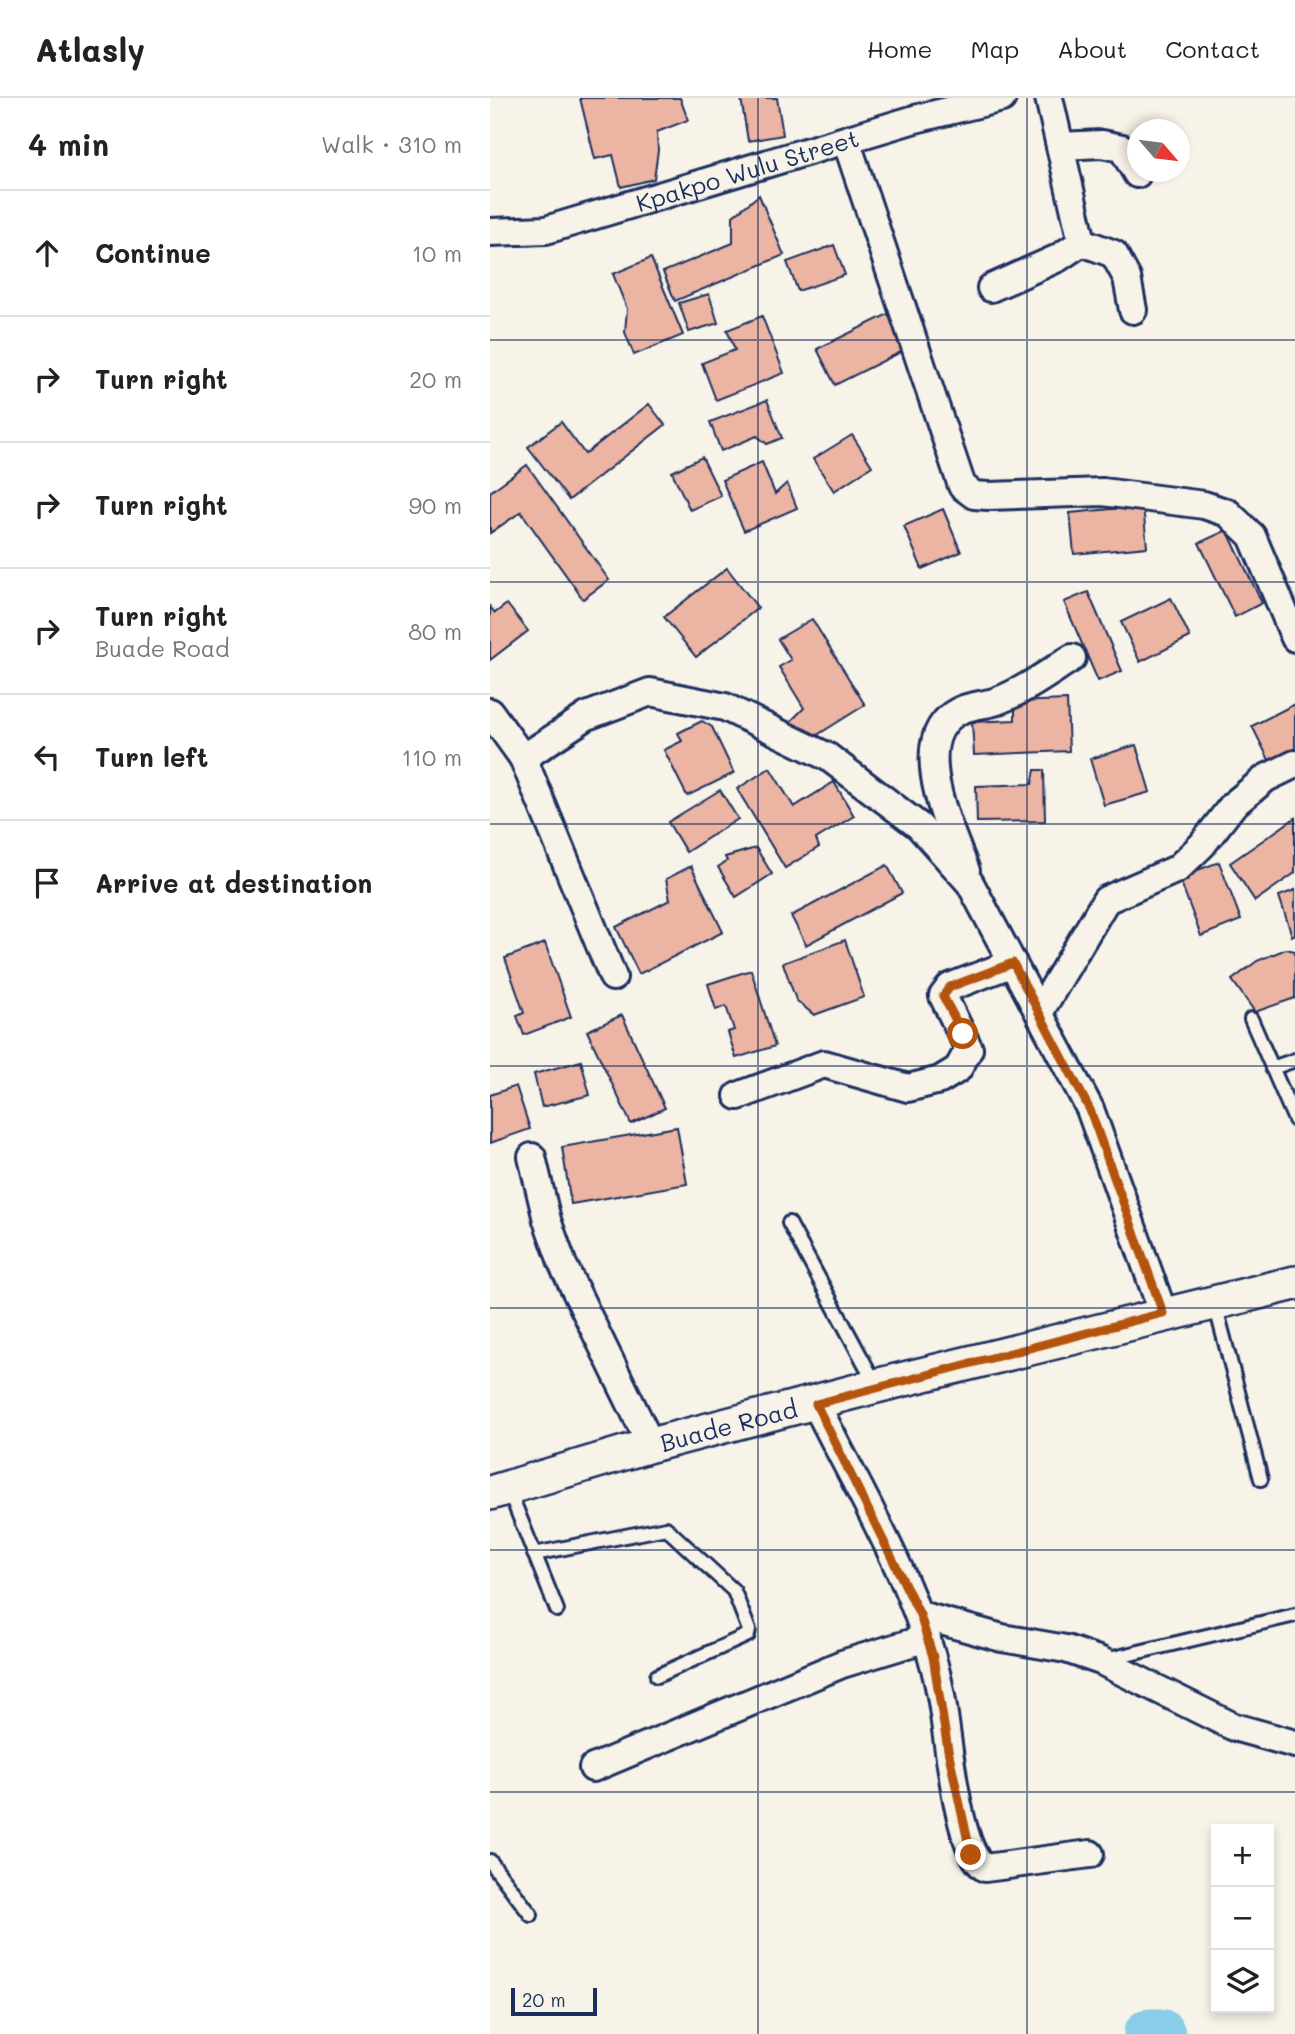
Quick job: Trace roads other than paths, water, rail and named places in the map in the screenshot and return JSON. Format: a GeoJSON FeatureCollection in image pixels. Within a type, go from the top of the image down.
{"type":"FeatureCollection","features":[{"type":"Feature","properties":{"kind":"street","name":"Kpakpo Wulu Street"},"geometry":{"type":"LineString","coordinates":[[490,233],[546,230],[846,140],[1002,98]]}},
{"type":"Feature","properties":{"kind":"street"},"geometry":{"type":"LineString","coordinates":[[1049,98],[1082,242]]}},
{"type":"Feature","properties":{"kind":"street"},"geometry":{"type":"LineString","coordinates":[[846,140],[962,486],[974,495],[988,496],[1103,492],[1205,505],[1228,513],[1252,536],[1295,638]]}},
{"type":"Feature","properties":{"kind":"street"},"geometry":{"type":"LineString","coordinates":[[1060,146],[1102,144],[1122,148],[1127,157]]}},
{"type":"Feature","properties":{"kind":"street"},"geometry":{"type":"LineString","coordinates":[[991,288],[1058,258],[1082,242]]}},
{"type":"Feature","properties":{"kind":"street"},"geometry":{"type":"LineString","coordinates":[[1082,242],[1114,254],[1127,278],[1133,310]]}},
{"type":"Feature","properties":{"kind":"street"},"geometry":{"type":"LineString","coordinates":[[1072,658],[998,701],[959,711],[938,732],[932,754],[934,777],[970,883],[1090,1110],[1163,1313]]}},
{"type":"Feature","properties":{"kind":"street"},"geometry":{"type":"LineString","coordinates":[[523,758],[587,716],[650,692],[725,707],[828,757],[919,826],[970,883]]}},
{"type":"Feature","properties":{"kind":"street"},"geometry":{"type":"LineString","coordinates":[[490,712],[523,758],[613,977]]}},
{"type":"Feature","properties":{"kind":"street"},"geometry":{"type":"LineString","coordinates":[[1040,1011],[1106,900],[1177,869],[1202,845],[1233,805],[1266,778],[1295,764]]}},
{"type":"Feature","properties":{"kind":"street"},"geometry":{"type":"LineString","coordinates":[[738,1096],[824,1064],[908,1088],[940,1080],[958,1069],[969,1049],[943,996],[950,987],[1013,963]]}},
{"type":"Feature","properties":{"kind":"street"},"geometry":{"type":"LineString","coordinates":[[532,1157],[547,1220],[563,1265],[651,1446]]}},
{"type":"Feature","properties":{"kind":"street","name":"Buade Road"},"geometry":{"type":"LineString","coordinates":[[499,1490],[651,1446],[877,1386],[1214,1300],[1295,1283]]}},
{"type":"Feature","properties":{"kind":"street"},"geometry":{"type":"LineString","coordinates":[[816,1404],[923,1626],[971,1855],[985,1868],[1090,1854]]}},
{"type":"Feature","properties":{"kind":"street"},"geometry":{"type":"LineString","coordinates":[[593,1768],[842,1664],[923,1626],[1101,1661],[1234,1727],[1295,1744]]}},
{"type":"Feature","properties":{"kind":"lane"},"geometry":{"type":"LineString","coordinates":[[1251,1019],[1295,1120]]}},
{"type":"Feature","properties":{"kind":"lane"},"geometry":{"type":"LineString","coordinates":[[1272,1068],[1295,1060]]}},
{"type":"Feature","properties":{"kind":"lane"},"geometry":{"type":"LineString","coordinates":[[789,1223],[877,1386]]}},
{"type":"Feature","properties":{"kind":"lane"},"geometry":{"type":"LineString","coordinates":[[1214,1300],[1261,1479]]}},
{"type":"Feature","properties":{"kind":"lane"},"geometry":{"type":"LineString","coordinates":[[499,1490],[534,1554],[557,1610]]}},
{"type":"Feature","properties":{"kind":"lane"},"geometry":{"type":"LineString","coordinates":[[534,1554],[666,1528],[734,1591],[749,1630],[748,1635],[657,1676]]}},
{"type":"Feature","properties":{"kind":"lane"},"geometry":{"type":"LineString","coordinates":[[1101,1661],[1295,1615]]}},
{"type":"Feature","properties":{"kind":"lane"},"geometry":{"type":"LineString","coordinates":[[490,1861],[531,1915]]}},
{"type":"Feature","properties":{"kind":"waterway"},"geometry":{"type":"LineString","coordinates":[[1149,2034],[1160,2034]]}}]}
